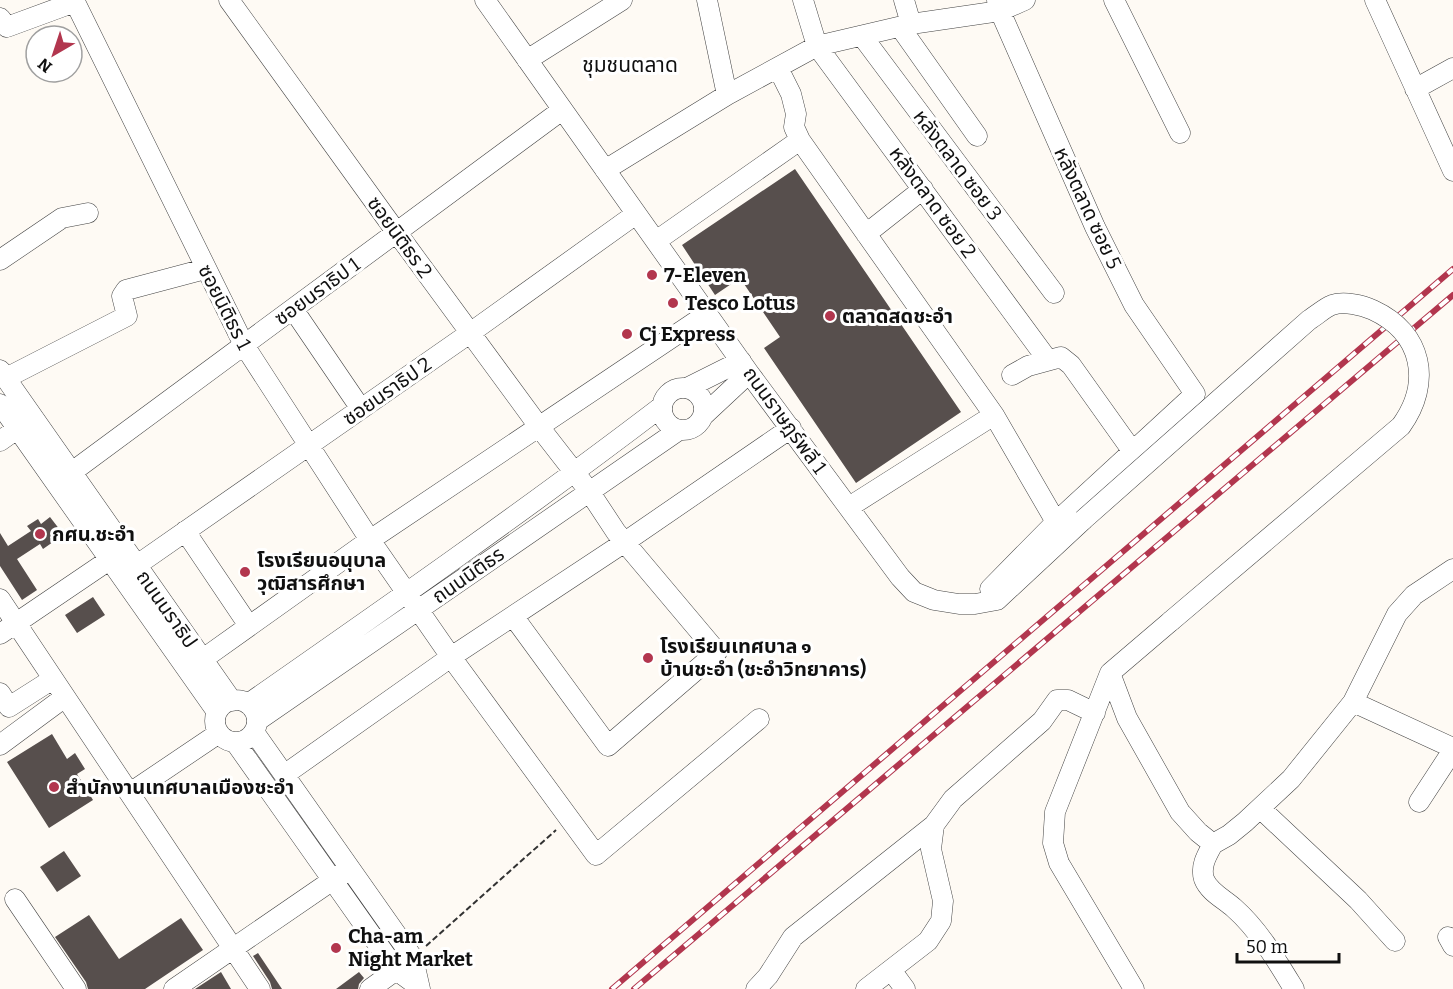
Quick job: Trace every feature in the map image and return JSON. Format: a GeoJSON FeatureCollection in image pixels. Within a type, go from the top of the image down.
{"type":"FeatureCollection","features":[{"type":"Feature","properties":{"kind":"street","name":"ซอยนิติธร 2"},"geometry":{"type":"LineString","coordinates":[[229,0],[470,333],[590,491],[625,542],[717,652],[608,746],[513,616]]}},
{"type":"Feature","properties":{"kind":"street","name":"ถนนราษฎร์พลี 1"},"geometry":{"type":"LineString","coordinates":[[485,0],[745,367],[900,577],[914,592],[934,600],[958,604],[997,600],[1083,520],[1309,320],[1330,305],[1350,304],[1367,308],[1386,316],[1397,325],[1415,348],[1419,364],[1416,402],[1401,426],[1110,673]]}},
{"type":"Feature","properties":{"kind":"street"},"geometry":{"type":"LineString","coordinates":[[527,60],[622,0]]}},
{"type":"Feature","properties":{"kind":"street"},"geometry":{"type":"LineString","coordinates":[[707,0],[727,95]]}},
{"type":"Feature","properties":{"kind":"street","name":"หลังตลาด ซอย 2"},"geometry":{"type":"LineString","coordinates":[[802,0],[817,46],[1047,359]]}},
{"type":"Feature","properties":{"kind":"street"},"geometry":{"type":"LineString","coordinates":[[904,0],[905,25],[977,136]]}},
{"type":"Feature","properties":{"kind":"street"},"geometry":{"type":"LineString","coordinates":[[605,170],[727,95],[817,46],[1025,0]]}},
{"type":"Feature","properties":{"kind":"street"},"geometry":{"type":"LineString","coordinates":[[1114,0],[1180,133]]}},
{"type":"Feature","properties":{"kind":"street"},"geometry":{"type":"LineString","coordinates":[[1375,0],[1453,171]]}},
{"type":"Feature","properties":{"kind":"street","name":"ซอยนิติธร 1"},"geometry":{"type":"LineString","coordinates":[[0,18],[7,27],[75,2],[244,345],[412,602],[596,855],[759,719]]}},
{"type":"Feature","properties":{"kind":"street","name":"หลังตลาด ซอย 5"},"geometry":{"type":"LineString","coordinates":[[999,6],[1095,227],[1134,305],[1196,394],[1133,452]]}},
{"type":"Feature","properties":{"kind":"street","name":"หลังตลาด ซอย 3"},"geometry":{"type":"LineString","coordinates":[[862,36],[1054,293]]}},
{"type":"Feature","properties":{"kind":"street"},"geometry":{"type":"LineString","coordinates":[[778,68],[791,94],[796,114],[794,127],[800,140],[994,415],[1056,522]]}},
{"type":"Feature","properties":{"kind":"street"},"geometry":{"type":"LineString","coordinates":[[1415,89],[1453,68]]}},
{"type":"Feature","properties":{"kind":"street","name":"ซอยนราธิป 1"},"geometry":{"type":"LineString","coordinates":[[72,472],[562,110]]}},
{"type":"Feature","properties":{"kind":"street"},"geometry":{"type":"LineString","coordinates":[[656,241],[800,140]]}},
{"type":"Feature","properties":{"kind":"street"},"geometry":{"type":"LineString","coordinates":[[866,234],[924,189]]}},
{"type":"Feature","properties":{"kind":"street"},"geometry":{"type":"LineString","coordinates":[[0,260],[62,218],[88,213]]}},
{"type":"Feature","properties":{"kind":"street","name":"ซอยนราธิป 2"},"geometry":{"type":"LineString","coordinates":[[8,629],[124,558],[185,531],[470,333],[636,214]]}},
{"type":"Feature","properties":{"kind":"street"},"geometry":{"type":"LineString","coordinates":[[3,374],[127,316],[122,296],[126,290],[205,269]]}},
{"type":"Feature","properties":{"kind":"street"},"geometry":{"type":"LineString","coordinates":[[293,309],[361,409]]}},
{"type":"Feature","properties":{"kind":"street"},"geometry":{"type":"LineString","coordinates":[[203,659],[370,540],[707,314]]}},
{"type":"Feature","properties":{"kind":"street"},"geometry":{"type":"LineString","coordinates":[[975,604],[1056,522],[1133,452],[1071,365],[1061,357],[1047,359],[1012,375]]}},
{"type":"Feature","properties":{"kind":"street"},"geometry":{"type":"LineString","coordinates":[[687,388],[745,367]]}},
{"type":"Feature","properties":{"kind":"street"},"geometry":{"type":"LineString","coordinates":[[704,415],[703,401],[694,390],[687,388],[680,388],[667,394],[661,407],[665,421],[670,426],[679,430],[690,430],[696,426],[745,367]]}},
{"type":"Feature","properties":{"kind":"street","name":"ถนนนราธิป"},"geometry":{"type":"LineString","coordinates":[[3,374],[44,449],[241,714]]}},
{"type":"Feature","properties":{"kind":"street","name":"ถนนนราธิป"},"geometry":{"type":"LineString","coordinates":[[0,404],[17,429],[72,472],[124,558],[203,659],[413,958]]}},
{"type":"Feature","properties":{"kind":"street","name":"ถนนนิติธร"},"geometry":{"type":"LineString","coordinates":[[412,602],[575,472],[661,407]]}},
{"type":"Feature","properties":{"kind":"street"},"geometry":{"type":"LineString","coordinates":[[849,507],[994,415]]}},
{"type":"Feature","properties":{"kind":"street"},"geometry":{"type":"LineString","coordinates":[[284,776],[451,657],[625,542],[791,428]]}},
{"type":"Feature","properties":{"kind":"street"},"geometry":{"type":"LineString","coordinates":[[0,441],[17,429]]}},
{"type":"Feature","properties":{"kind":"street","name":"ถนนนิติธร"},"geometry":{"type":"LineString","coordinates":[[129,793],[227,737],[245,740],[241,714],[412,602],[590,491],[679,430]]}},
{"type":"Feature","properties":{"kind":"street"},"geometry":{"type":"LineString","coordinates":[[185,531],[249,626]]}},
{"type":"Feature","properties":{"kind":"street"},"geometry":{"type":"LineString","coordinates":[[1294,989],[1269,949],[1250,925],[1235,909],[1213,892],[1205,880],[1204,862],[1213,844],[1229,836],[1291,779],[1353,702],[1397,614],[1414,596],[1453,569]]}},
{"type":"Feature","properties":{"kind":"street"},"geometry":{"type":"LineString","coordinates":[[0,600],[8,629],[53,678],[260,989]]}},
{"type":"Feature","properties":{"kind":"street"},"geometry":{"type":"LineString","coordinates":[[1110,673],[1055,812],[1053,843],[1059,864],[1134,989]]}},
{"type":"Feature","properties":{"kind":"street"},"geometry":{"type":"LineString","coordinates":[[1110,673],[1127,718],[1180,812],[1213,844]]}},
{"type":"Feature","properties":{"kind":"street"},"geometry":{"type":"LineString","coordinates":[[0,693],[9,707],[53,678]]}},
{"type":"Feature","properties":{"kind":"street"},"geometry":{"type":"LineString","coordinates":[[0,745],[65,698]]}},
{"type":"Feature","properties":{"kind":"street"},"geometry":{"type":"LineString","coordinates":[[756,989],[768,976],[793,937],[934,825],[953,799],[1042,720],[1057,700],[1068,700],[1095,713]]}},
{"type":"Feature","properties":{"kind":"street"},"geometry":{"type":"LineString","coordinates":[[1353,702],[1450,742],[1419,802]]}},
{"type":"Feature","properties":{"kind":"street"},"geometry":{"type":"LineString","coordinates":[[241,714],[215,723],[396,970],[419,987]]}},
{"type":"Feature","properties":{"kind":"street"},"geometry":{"type":"LineString","coordinates":[[1260,808],[1358,900],[1395,941]]}},
{"type":"Feature","properties":{"kind":"street"},"geometry":{"type":"LineString","coordinates":[[866,989],[928,941],[941,921],[943,901],[931,849],[934,825]]}},
{"type":"Feature","properties":{"kind":"street"},"geometry":{"type":"LineString","coordinates":[[174,989],[234,950],[350,868]]}},
{"type":"Feature","properties":{"kind":"street"},"geometry":{"type":"LineString","coordinates":[[15,899],[76,989]]}},
{"type":"Feature","properties":{"kind":"street"},"geometry":{"type":"LineString","coordinates":[[370,989],[413,958],[419,987]]}},
{"type":"Feature","properties":{"kind":"street"},"geometry":{"type":"LineString","coordinates":[[891,970],[905,989]]}},
{"type":"Feature","properties":{"kind":"path"},"geometry":{"type":"LineString","coordinates":[[413,958],[569,818]]}},
{"type":"Feature","properties":{"kind":"building","name":"ตลาดสดชะอำ"},"geometry":{"type":"Polygon","coordinates":[[[795,169],[961,412],[856,483],[764,348],[780,337],[740,278],[715,295],[682,245],[795,169]]]}},
{"type":"Feature","properties":{"kind":"building"},"geometry":{"type":"Polygon","coordinates":[[[50,517],[60,530],[50,537],[53,542],[43,549],[40,544],[17,559],[37,590],[22,600],[0,566],[0,533],[8,546],[31,531],[27,526],[38,519],[41,524],[50,517]]]}},
{"type":"Feature","properties":{"kind":"building"},"geometry":{"type":"Polygon","coordinates":[[[93,597],[105,615],[77,633],[65,615],[93,597]]]}},
{"type":"Feature","properties":{"kind":"building","name":"สํานักงานเทศบาลเมืองชะอำ"},"geometry":{"type":"Polygon","coordinates":[[[52,734],[67,759],[75,753],[85,769],[77,774],[93,800],[49,828],[7,762],[52,734]]]}},
{"type":"Feature","properties":{"kind":"building"},"geometry":{"type":"Polygon","coordinates":[[[64,851],[81,876],[57,892],[40,867],[64,851]]]}},
{"type":"Feature","properties":{"kind":"building"},"geometry":{"type":"Polygon","coordinates":[[[89,915],[119,959],[181,918],[203,950],[145,989],[88,989],[86,982],[55,937],[89,915]]]}},
{"type":"Feature","properties":{"kind":"building"},"geometry":{"type":"Polygon","coordinates":[[[258,953],[282,989],[272,989],[253,956],[258,953]]]}},
{"type":"Feature","properties":{"kind":"building"},"geometry":{"type":"Polygon","coordinates":[[[221,972],[231,989],[195,989],[221,972]]]}},
{"type":"Feature","properties":{"kind":"building"},"geometry":{"type":"Polygon","coordinates":[[[359,972],[364,978],[358,989],[336,989],[359,972]]]}},
{"type":"Feature","properties":{"kind":"railway"},"geometry":{"type":"LineString","coordinates":[[612,989],[1453,269]]}},
{"type":"Feature","properties":{"kind":"railway"},"geometry":{"type":"LineString","coordinates":[[634,989],[1453,295]]}},
{"type":"Feature","properties":{"kind":"place","name":"7-Eleven"},"geometry":{"type":"Point","coordinates":[652,275]}},
{"type":"Feature","properties":{"kind":"place","name":"Tesco Lotus"},"geometry":{"type":"Point","coordinates":[673,303]}},
{"type":"Feature","properties":{"kind":"place","name":"ตลาดสดชะอำ"},"geometry":{"type":"Point","coordinates":[830,316]}},
{"type":"Feature","properties":{"kind":"place","name":"Cj Express"},"geometry":{"type":"Point","coordinates":[627,334]}},
{"type":"Feature","properties":{"kind":"place","name":"กศน.ชะอำ"},"geometry":{"type":"Point","coordinates":[40,534]}},
{"type":"Feature","properties":{"kind":"place","name":"โรงเรียนอนุบาล วุฒิสารศึกษา"},"geometry":{"type":"Point","coordinates":[245,572]}},
{"type":"Feature","properties":{"kind":"place","name":"โรงเรียนเทศบาล ๑ บ้านชะอำ (ชะอำวิทยาคาร)"},"geometry":{"type":"Point","coordinates":[648,658]}},
{"type":"Feature","properties":{"kind":"place","name":"สํานักงานเทศบาลเมืองชะอำ"},"geometry":{"type":"Point","coordinates":[54,787]}},
{"type":"Feature","properties":{"kind":"place","name":"Cha-am Night Market"},"geometry":{"type":"Point","coordinates":[336,948]}},
{"type":"Feature","properties":{"kind":"district","name":"ชุมชนตลาด"},"geometry":{"type":"Point","coordinates":[630,65]}}]}
